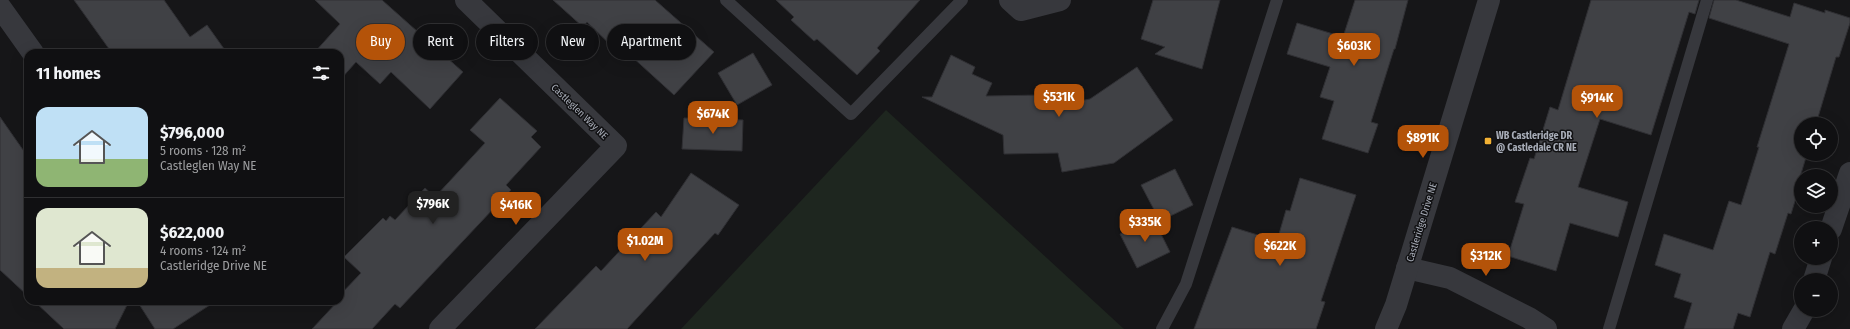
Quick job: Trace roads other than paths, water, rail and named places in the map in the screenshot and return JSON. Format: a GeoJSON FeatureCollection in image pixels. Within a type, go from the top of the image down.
{"type":"FeatureCollection","features":[{"type":"Feature","properties":{"kind":"street","name":"Castleglen Way NE"},"geometry":{"type":"LineString","coordinates":[[440,329],[616,146],[466,0]]}},
{"type":"Feature","properties":{"kind":"street"},"geometry":{"type":"LineString","coordinates":[[1010,0],[1021,10],[1060,0]]}},
{"type":"Feature","properties":{"kind":"street","name":"Castleridge Drive NE"},"geometry":{"type":"LineString","coordinates":[[1386,329],[1396,305],[1489,0]]}},
{"type":"Feature","properties":{"kind":"street"},"geometry":{"type":"LineString","coordinates":[[0,8],[30,49]]}},
{"type":"Feature","properties":{"kind":"street"},"geometry":{"type":"LineString","coordinates":[[1834,221],[1850,173]]}},
{"type":"Feature","properties":{"kind":"street"},"geometry":{"type":"LineString","coordinates":[[1407,268],[1450,278],[1529,318],[1546,329]]}},
{"type":"Feature","properties":{"kind":"street"},"geometry":{"type":"LineString","coordinates":[[1793,329],[1800,317]]}},
{"type":"Feature","properties":{"kind":"lane"},"geometry":{"type":"LineString","coordinates":[[726,0],[850,114],[962,0]]}},
{"type":"Feature","properties":{"kind":"lane"},"geometry":{"type":"LineString","coordinates":[[1162,329],[1186,284],[1277,0]]}},
{"type":"Feature","properties":{"kind":"lane"},"geometry":{"type":"LineString","coordinates":[[1609,329],[1707,0]]}},
{"type":"Feature","properties":{"kind":"place","name":"WB Castleridge DR @ Castledale CR NE"},"geometry":{"type":"Point","coordinates":[1488,141]}}]}
